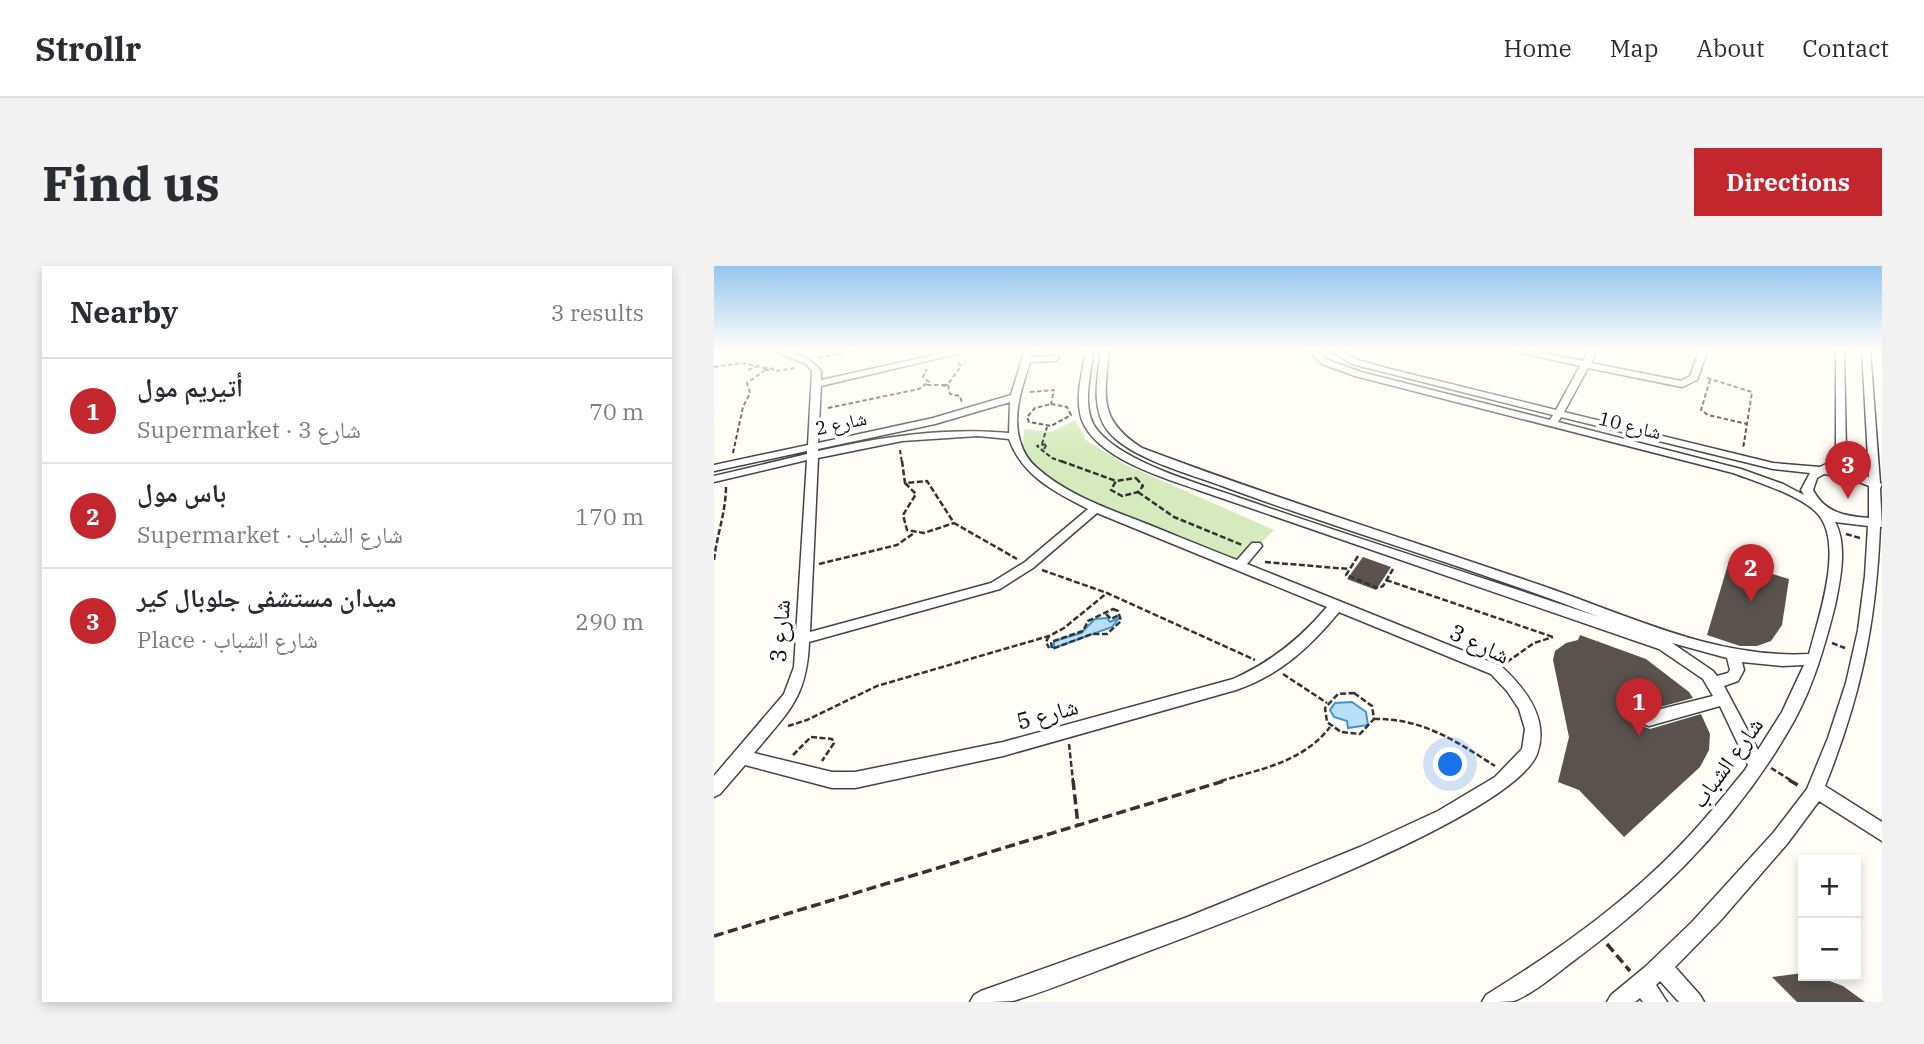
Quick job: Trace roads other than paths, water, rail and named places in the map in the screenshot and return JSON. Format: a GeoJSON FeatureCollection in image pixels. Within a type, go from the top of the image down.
{"type":"FeatureCollection","features":[{"type":"Feature","properties":{"kind":"street","name":"شارع 3"},"geometry":{"type":"LineString","coordinates":[[981,1002],[1183,928],[1331,869],[1482,796],[1511,776],[1528,754],[1533,731],[1528,708],[1515,687],[1496,670],[1335,607],[1241,564],[1096,508],[1034,474],[1022,460],[1013,436],[1015,395],[1019,383]]}},
{"type":"Feature","properties":{"kind":"street"},"geometry":{"type":"LineString","coordinates":[[1087,383],[1084,413],[1091,429],[1107,445],[1200,487],[1300,517],[1618,622],[1733,654],[1795,662],[1814,659]]}},
{"type":"Feature","properties":{"kind":"street"},"geometry":{"type":"LineString","coordinates":[[1103,383],[1101,412],[1116,437],[1144,453],[1300,517]]}},
{"type":"Feature","properties":{"kind":"street","name":"شارع 10"},"geometry":{"type":"LineString","coordinates":[[1400,383],[1741,459],[1820,472],[1852,473],[1878,486]]}},
{"type":"Feature","properties":{"kind":"street","name":"شارع 10"},"geometry":{"type":"LineString","coordinates":[[1432,383],[1737,471],[1779,486],[1818,508],[1851,522],[1881,523]]}},
{"type":"Feature","properties":{"kind":"street"},"geometry":{"type":"LineString","coordinates":[[1556,418],[1575,383]]}},
{"type":"Feature","properties":{"kind":"street"},"geometry":{"type":"LineString","coordinates":[[1818,508],[1807,490],[1812,476],[1838,460],[1841,452],[1840,383]]}},
{"type":"Feature","properties":{"kind":"street"},"geometry":{"type":"LineString","coordinates":[[1618,1002],[1662,968],[1740,883],[1814,792],[1856,703],[1869,658],[1881,585],[1878,442],[1870,383]]}},
{"type":"Feature","properties":{"kind":"street","name":"شارع 3"},"geometry":{"type":"LineString","coordinates":[[714,789],[777,715],[798,684],[816,384]]}},
{"type":"Feature","properties":{"kind":"street","name":"شارع 2"},"geometry":{"type":"LineString","coordinates":[[714,479],[962,414],[1015,395]]}},
{"type":"Feature","properties":{"kind":"street","name":"شارع 2"},"geometry":{"type":"LineString","coordinates":[[714,468],[953,432],[1013,436]]}},
{"type":"Feature","properties":{"kind":"street"},"geometry":{"type":"LineString","coordinates":[[802,639],[995,586],[1029,565],[1096,508]]}},
{"type":"Feature","properties":{"kind":"street","name":"شارع الشباب"},"geometry":{"type":"LineString","coordinates":[[1493,1002],[1598,934],[1660,878],[1732,798],[1759,763],[1790,711],[1823,639],[1829,605],[1833,531],[1818,508]]}},
{"type":"Feature","properties":{"kind":"street"},"geometry":{"type":"LineString","coordinates":[[1241,564],[1255,548]]}},
{"type":"Feature","properties":{"kind":"street","name":"شارع 5"},"geometry":{"type":"LineString","coordinates":[[743,757],[812,775],[855,780],[1068,731],[1236,684],[1272,667],[1305,644],[1335,607]]}},
{"type":"Feature","properties":{"kind":"street"},"geometry":{"type":"LineString","coordinates":[[1618,622],[1687,658],[1714,683],[1759,763]]}},
{"type":"Feature","properties":{"kind":"street"},"geometry":{"type":"LineString","coordinates":[[1714,683],[1734,677],[1737,670],[1733,654]]}},
{"type":"Feature","properties":{"kind":"street"},"geometry":{"type":"LineString","coordinates":[[1649,719],[1724,699]]}},
{"type":"Feature","properties":{"kind":"street"},"geometry":{"type":"LineString","coordinates":[[1814,792],[1882,832]]}},
{"type":"Feature","properties":{"kind":"street"},"geometry":{"type":"LineString","coordinates":[[1662,968],[1693,1002]]}},
{"type":"Feature","properties":{"kind":"street"},"geometry":{"type":"LineString","coordinates":[[1642,985],[1656,1002]]}},
{"type":"Feature","properties":{"kind":"water"},"geometry":{"type":"Polygon","coordinates":[[[1107,618],[1110,622],[1119,618],[1112,627],[1054,648],[1054,641],[1081,633],[1095,619],[1107,618]]]}},
{"type":"Feature","properties":{"kind":"water"},"geometry":{"type":"Polygon","coordinates":[[[1352,702],[1366,712],[1368,725],[1348,728],[1347,721],[1334,717],[1330,710],[1335,703],[1352,702]]]}},
{"type":"Feature","properties":{"kind":"place","name":"ميدان مستشفى جلوبال كير"},"geometry":{"type":"Point","coordinates":[1848,499]}},
{"type":"Feature","properties":{"kind":"place","name":"باس مول"},"geometry":{"type":"Point","coordinates":[1751,602]}},
{"type":"Feature","properties":{"kind":"place","name":"أتيريم مول"},"geometry":{"type":"Point","coordinates":[1639,736]}}]}
